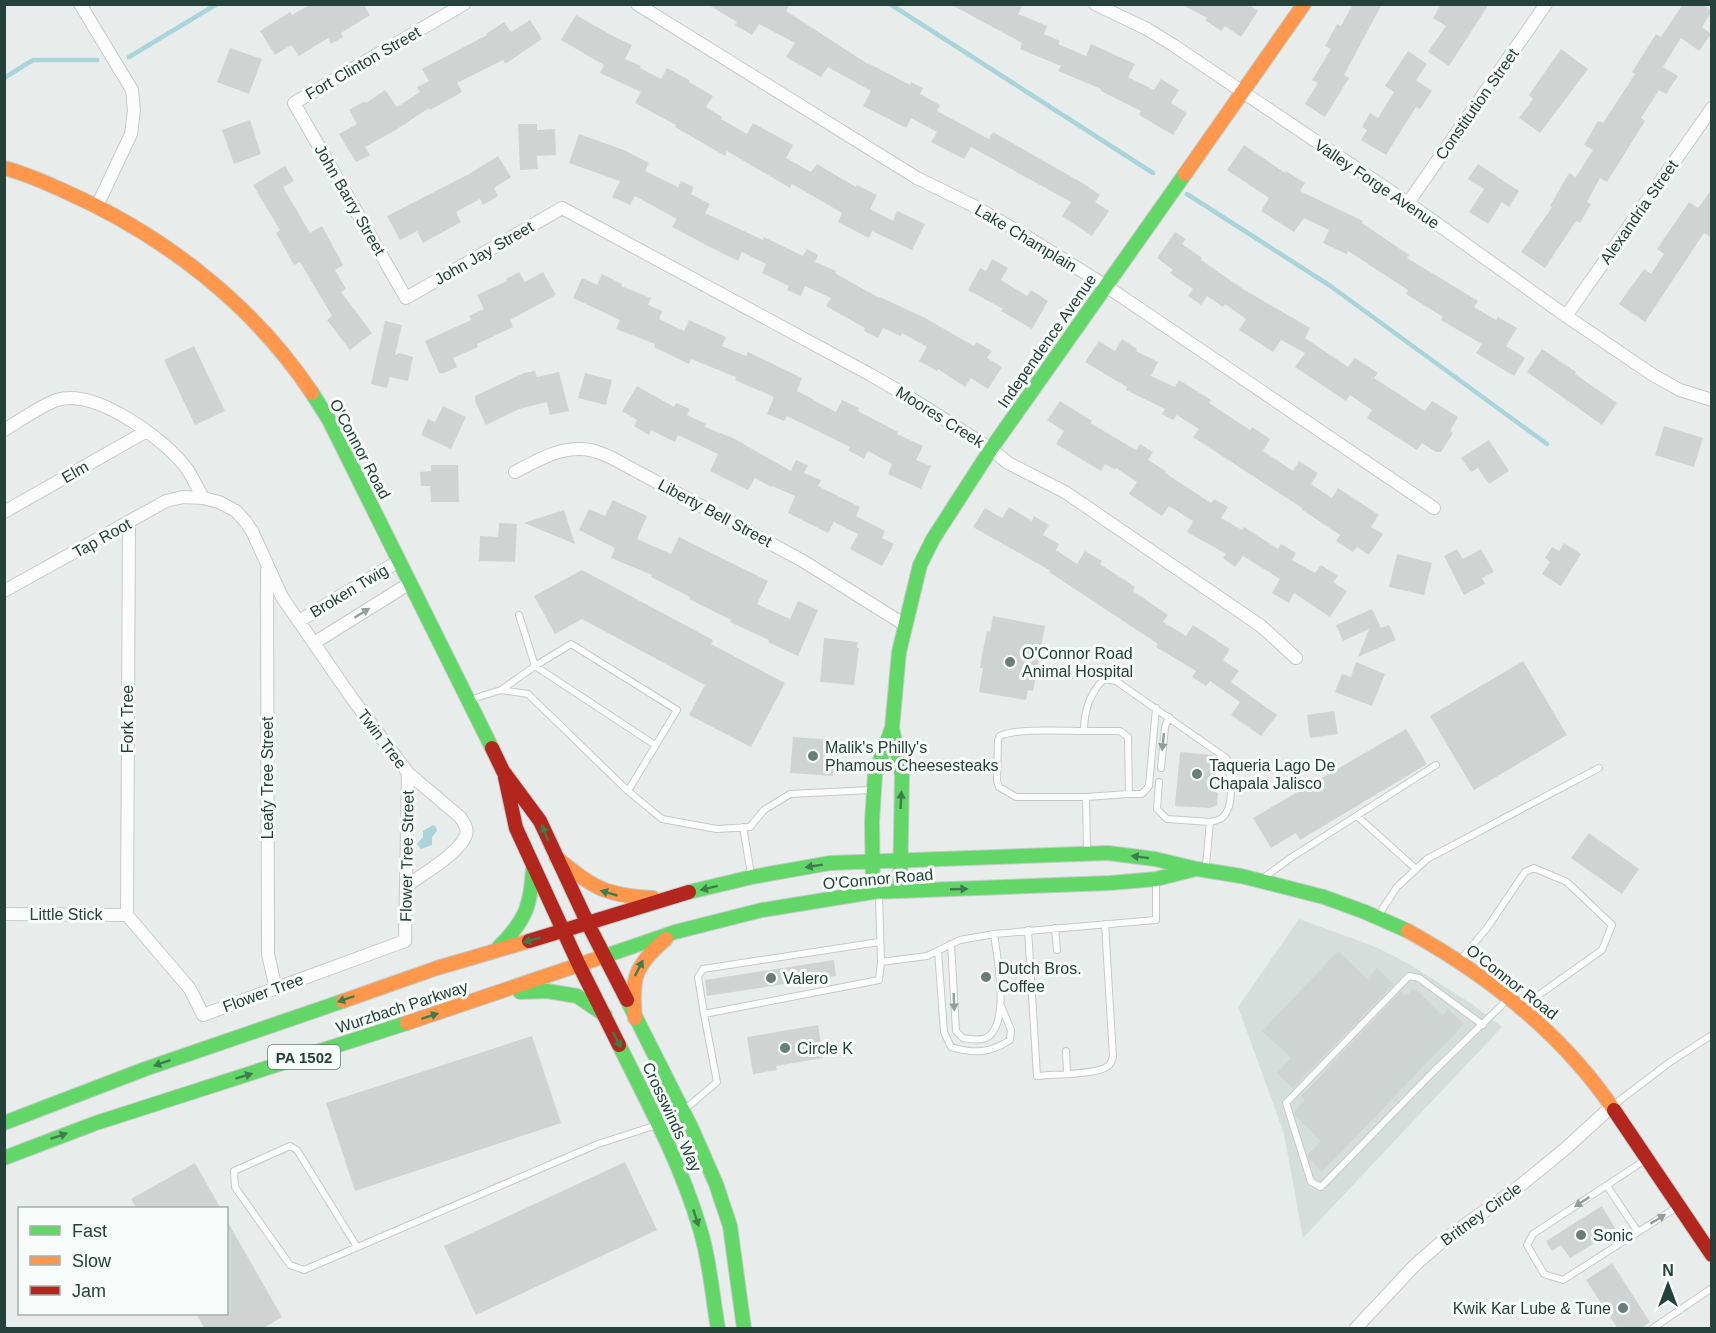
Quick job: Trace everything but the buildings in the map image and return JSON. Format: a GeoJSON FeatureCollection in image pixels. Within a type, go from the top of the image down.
{"type":"FeatureCollection","features":[{"type":"Feature","properties":{"kind":"main road","name":"Independence Avenue"},"geometry":{"type":"LineString","coordinates":[[876,892],[872,860],[875,774],[892,729],[904,625],[914,585],[929,548],[954,504],[991,449],[1304,4]]}},
{"type":"Feature","properties":{"kind":"main road","name":"O'Connor Road"},"geometry":{"type":"LineString","coordinates":[[4,168],[88,200],[143,231],[183,258],[260,329],[294,368],[329,420],[503,771],[540,821],[555,857],[605,956],[675,932],[762,910],[876,892],[1010,888],[1156,879],[1201,870]]}},
{"type":"Feature","properties":{"kind":"main road","name":"Independence Avenue"},"geometry":{"type":"LineString","coordinates":[[892,729],[903,775],[900,891]]}},
{"type":"Feature","properties":{"kind":"main road","name":"O'Connor Road"},"geometry":{"type":"LineString","coordinates":[[503,771],[516,828],[564,931]]}},
{"type":"Feature","properties":{"kind":"main road","name":"O'Connor Road"},"geometry":{"type":"LineString","coordinates":[[588,924],[666,898],[752,877],[830,863],[872,860],[1108,853],[1155,859],[1201,870],[1261,880],[1324,897],[1408,931],[1460,961],[1522,1007],[1553,1036],[1612,1106],[1712,1255]]}},
{"type":"Feature","properties":{"kind":"main road"},"geometry":{"type":"LineString","coordinates":[[555,857],[585,882],[603,892],[625,897],[666,898]]}},
{"type":"Feature","properties":{"kind":"main road"},"geometry":{"type":"LineString","coordinates":[[495,950],[518,928],[529,912],[533,867]]}},
{"type":"Feature","properties":{"kind":"main road","name":"Wurzbach Parkway"},"geometry":{"type":"LineString","coordinates":[[4,1123],[145,1069],[495,950],[588,924]]}},
{"type":"Feature","properties":{"kind":"main road","name":"Crosswinds Way"},"geometry":{"type":"LineString","coordinates":[[564,931],[660,1124],[684,1180],[701,1231],[718,1329]]}},
{"type":"Feature","properties":{"kind":"main road"},"geometry":{"type":"LineString","coordinates":[[635,1018],[632,993],[636,969],[649,953],[675,932]]}},
{"type":"Feature","properties":{"kind":"main road","name":"Wurzbach Parkway"},"geometry":{"type":"LineString","coordinates":[[4,1158],[96,1123],[605,956]]}},
{"type":"Feature","properties":{"kind":"main road","name":"Crosswinds Way"},"geometry":{"type":"LineString","coordinates":[[605,956],[683,1111],[716,1184],[730,1226],[744,1329]]}},
{"type":"Feature","properties":{"kind":"main road"},"geometry":{"type":"LineString","coordinates":[[500,992],[547,991],[577,996],[605,1015]]}},
{"type":"Feature","properties":{"kind":"street"},"geometry":{"type":"LineString","coordinates":[[80,4],[132,90],[134,110],[131,134],[97,206]]}},
{"type":"Feature","properties":{"kind":"street","name":"Fort Clinton Street"},"geometry":{"type":"LineString","coordinates":[[294,103],[464,4]]}},
{"type":"Feature","properties":{"kind":"street","name":"Lake Champlain"},"geometry":{"type":"LineString","coordinates":[[637,4],[916,178],[972,205],[1106,286],[1434,508]]}},
{"type":"Feature","properties":{"kind":"street","name":"Valley Forge Avenue"},"geometry":{"type":"LineString","coordinates":[[1095,4],[1147,29],[1173,45],[1408,203],[1653,375],[1680,390],[1712,400]]}},
{"type":"Feature","properties":{"kind":"street","name":"Constitution Street"},"geometry":{"type":"LineString","coordinates":[[1408,203],[1546,4]]}},
{"type":"Feature","properties":{"kind":"street","name":"John Barry Street"},"geometry":{"type":"LineString","coordinates":[[294,103],[406,298]]}},
{"type":"Feature","properties":{"kind":"street","name":"Alexandria Street"},"geometry":{"type":"LineString","coordinates":[[1566,316],[1712,108]]}},
{"type":"Feature","properties":{"kind":"street","name":"John Jay Street"},"geometry":{"type":"LineString","coordinates":[[406,298],[562,208]]}},
{"type":"Feature","properties":{"kind":"street","name":"Moores Creek"},"geometry":{"type":"LineString","coordinates":[[562,208],[890,386],[991,449],[1008,463],[1065,492],[1261,626],[1296,658]]}},
{"type":"Feature","properties":{"kind":"street"},"geometry":{"type":"LineString","coordinates":[[4,430],[57,400],[92,402],[108,407],[131,420],[173,453],[188,470],[202,498]]}},
{"type":"Feature","properties":{"kind":"street","name":"Elm"},"geometry":{"type":"LineString","coordinates":[[4,512],[145,432]]}},
{"type":"Feature","properties":{"kind":"street","name":"Liberty Bell Street"},"geometry":{"type":"LineString","coordinates":[[514,472],[543,457],[566,450],[590,450],[612,458],[803,561],[904,625]]}},
{"type":"Feature","properties":{"kind":"street","name":"Tap Root"},"geometry":{"type":"LineString","coordinates":[[4,591],[129,524],[166,501],[183,497],[202,498]]}},
{"type":"Feature","properties":{"kind":"street","name":"Twin Tree"},"geometry":{"type":"LineString","coordinates":[[202,498],[219,502],[240,516],[252,531],[282,597],[351,697],[408,773],[460,818],[467,832],[455,850],[407,886]]}},
{"type":"Feature","properties":{"kind":"street","name":"Fork Tree"},"geometry":{"type":"LineString","coordinates":[[127,915],[129,524]]}},
{"type":"Feature","properties":{"kind":"street","name":"Broken Twig"},"geometry":{"type":"LineString","coordinates":[[299,621],[399,561]]}},
{"type":"Feature","properties":{"kind":"street","name":"Leafy Tree Street"},"geometry":{"type":"LineString","coordinates":[[267,566],[268,954],[276,989]]}},
{"type":"Feature","properties":{"kind":"street","name":"Broken Twig"},"geometry":{"type":"LineString","coordinates":[[314,643],[410,583]]}},
{"type":"Feature","properties":{"kind":"street","name":"Flower Tree Street"},"geometry":{"type":"LineString","coordinates":[[405,939],[408,773]]}},
{"type":"Feature","properties":{"kind":"street","name":"Little Stick"},"geometry":{"type":"LineString","coordinates":[[4,914],[127,915]]}},
{"type":"Feature","properties":{"kind":"street","name":"Flower Tree"},"geometry":{"type":"LineString","coordinates":[[127,915],[190,989],[203,1015],[405,941],[405,939]]}},
{"type":"Feature","properties":{"kind":"street","name":"Britney Circle"},"geometry":{"type":"LineString","coordinates":[[1356,1329],[1416,1264],[1437,1245],[1516,1189],[1612,1106]]}},
{"type":"Feature","properties":{"kind":"lane"},"geometry":{"type":"LineString","coordinates":[[519,615],[536,666],[655,745]]}},
{"type":"Feature","properties":{"kind":"lane"},"geometry":{"type":"LineString","coordinates":[[468,700],[501,690],[571,644],[676,710],[628,791]]}},
{"type":"Feature","properties":{"kind":"lane"},"geometry":{"type":"LineString","coordinates":[[1084,731],[1084,714],[1095,688],[1104,679],[1116,681],[1226,758],[1231,780],[1228,810],[1222,819],[1210,822],[1167,819],[1157,809],[1159,782]]}},
{"type":"Feature","properties":{"kind":"lane"},"geometry":{"type":"LineString","coordinates":[[501,690],[528,694],[628,791],[662,819],[717,829],[750,827],[764,810],[790,794],[874,790]]}},
{"type":"Feature","properties":{"kind":"lane"},"geometry":{"type":"LineString","coordinates":[[1129,794],[1128,737],[1120,731],[1005,733],[998,740],[997,781],[999,788],[1016,797],[1142,794],[1149,786],[1156,708]]}},
{"type":"Feature","properties":{"kind":"lane"},"geometry":{"type":"LineString","coordinates":[[1161,768],[1165,727],[1169,717]]}},
{"type":"Feature","properties":{"kind":"lane"},"geometry":{"type":"LineString","coordinates":[[1261,880],[1292,857],[1436,765]]}},
{"type":"Feature","properties":{"kind":"lane"},"geometry":{"type":"LineString","coordinates":[[1377,917],[1397,887],[1427,859],[1599,768]]}},
{"type":"Feature","properties":{"kind":"lane"},"geometry":{"type":"LineString","coordinates":[[1086,797],[1087,854]]}},
{"type":"Feature","properties":{"kind":"lane"},"geometry":{"type":"LineString","coordinates":[[1357,816],[1416,869]]}},
{"type":"Feature","properties":{"kind":"lane"},"geometry":{"type":"LineString","coordinates":[[1201,870],[1210,822]]}},
{"type":"Feature","properties":{"kind":"lane"},"geometry":{"type":"LineString","coordinates":[[743,827],[752,877]]}},
{"type":"Feature","properties":{"kind":"lane"},"geometry":{"type":"LineString","coordinates":[[1460,961],[1487,928],[1525,872],[1534,868],[1567,882],[1612,925],[1602,950],[1522,1007]]}},
{"type":"Feature","properties":{"kind":"lane"},"geometry":{"type":"LineString","coordinates":[[881,962],[927,956],[960,940],[994,934],[1156,920],[1156,879]]}},
{"type":"Feature","properties":{"kind":"lane"},"geometry":{"type":"LineString","coordinates":[[704,1014],[879,980],[881,962],[876,892]]}},
{"type":"Feature","properties":{"kind":"lane"},"geometry":{"type":"LineString","coordinates":[[1028,930],[1037,1076],[1099,1071],[1108,1066],[1113,1058],[1104,924]]}},
{"type":"Feature","properties":{"kind":"lane"},"geometry":{"type":"LineString","coordinates":[[1056,928],[1057,950]]}},
{"type":"Feature","properties":{"kind":"lane"},"geometry":{"type":"LineString","coordinates":[[938,951],[944,1032],[951,1047],[965,1052],[986,1052],[999,1048],[1010,1040],[1011,1030],[1001,1006],[994,934]]}},
{"type":"Feature","properties":{"kind":"lane"},"geometry":{"type":"LineString","coordinates":[[357,1247],[297,1150],[290,1146],[234,1171],[235,1187],[290,1264],[304,1270],[598,1144],[660,1124],[683,1111],[717,1082],[698,977],[704,969],[879,942]]}},
{"type":"Feature","properties":{"kind":"lane"},"geometry":{"type":"LineString","coordinates":[[951,944],[956,1031],[963,1038],[976,1040],[986,1038],[996,1028],[1001,1006]]}},
{"type":"Feature","properties":{"kind":"lane"},"geometry":{"type":"LineString","coordinates":[[1483,1024],[1419,978],[1409,976],[1286,1103],[1311,1182],[1321,1187],[1432,1073],[1483,1024],[1509,997]]}},
{"type":"Feature","properties":{"kind":"lane"},"geometry":{"type":"LineString","coordinates":[[1612,1106],[1670,1062],[1712,1035]]}},
{"type":"Feature","properties":{"kind":"lane"},"geometry":{"type":"LineString","coordinates":[[1066,1051],[1067,1073]]}},
{"type":"Feature","properties":{"kind":"lane"},"geometry":{"type":"LineString","coordinates":[[1648,1158],[1533,1234],[1527,1245],[1544,1274],[1563,1280],[1679,1206]]}},
{"type":"Feature","properties":{"kind":"lane"},"geometry":{"type":"LineString","coordinates":[[1606,1186],[1638,1232]]}},
{"type":"Feature","properties":{"kind":"lane"},"geometry":{"type":"LineString","coordinates":[[1653,1329],[1712,1288]]}},
{"type":"Feature","properties":{"kind":"shaded area"},"geometry":{"type":"Polygon","coordinates":[[[1299,919],[1376,947],[1409,964],[1472,1004],[1502,1027],[1303,1238],[1284,1134],[1238,1007],[1299,919]]]}},
{"type":"Feature","properties":{"kind":"water"},"geometry":{"type":"Polygon","coordinates":[[[433,825],[437,831],[432,837],[432,845],[421,849],[417,844],[423,837],[423,831],[433,825]]]}},
{"type":"Feature","properties":{"kind":"waterway"},"geometry":{"type":"LineString","coordinates":[[129,57],[217,4]]}},
{"type":"Feature","properties":{"kind":"waterway"},"geometry":{"type":"LineString","coordinates":[[890,4],[1153,173]]}},
{"type":"Feature","properties":{"kind":"waterway"},"geometry":{"type":"LineString","coordinates":[[4,78],[33,60],[97,60]]}},
{"type":"Feature","properties":{"kind":"waterway"},"geometry":{"type":"LineString","coordinates":[[1187,194],[1329,285],[1547,444]]}},
{"type":"Feature","properties":{"kind":"traffic: fast"},"geometry":{"type":"LineString","coordinates":[[873,892],[872,822],[875,774],[892,728],[899,652],[920,565],[933,539],[991,449],[1185,174]]}},
{"type":"Feature","properties":{"kind":"traffic: fast"},"geometry":{"type":"LineString","coordinates":[[312,393],[329,420],[492,748]]}},
{"type":"Feature","properties":{"kind":"traffic: fast"},"geometry":{"type":"LineString","coordinates":[[892,728],[902,775],[900,891]]}},
{"type":"Feature","properties":{"kind":"traffic: fast"},"geometry":{"type":"LineString","coordinates":[[689,892],[752,877],[830,863],[1108,853],[1155,859],[1241,876],[1324,897],[1408,931]]}},
{"type":"Feature","properties":{"kind":"traffic: fast"},"geometry":{"type":"LineString","coordinates":[[499,947],[521,920],[525,911],[531,892],[533,867]]}},
{"type":"Feature","properties":{"kind":"traffic: fast"},"geometry":{"type":"LineString","coordinates":[[602,957],[675,932],[762,910],[873,892],[1110,883],[1156,879],[1192,870]]}},
{"type":"Feature","properties":{"kind":"traffic: fast"},"geometry":{"type":"LineString","coordinates":[[520,992],[547,991],[577,996],[605,1015]]}},
{"type":"Feature","properties":{"kind":"traffic: fast"},"geometry":{"type":"LineString","coordinates":[[627,1000],[691,1127],[716,1184],[730,1226],[744,1328]]}},
{"type":"Feature","properties":{"kind":"traffic: fast"},"geometry":{"type":"LineString","coordinates":[[4,1123],[145,1069],[343,1001]]}},
{"type":"Feature","properties":{"kind":"traffic: fast"},"geometry":{"type":"LineString","coordinates":[[4,1158],[96,1123],[407,1023]]}},
{"type":"Feature","properties":{"kind":"traffic: fast"},"geometry":{"type":"LineString","coordinates":[[619,1045],[684,1181],[706,1253],[718,1328]]}},
{"type":"Feature","properties":{"kind":"traffic: slow"},"geometry":{"type":"LineString","coordinates":[[1185,174],[1304,4]]}},
{"type":"Feature","properties":{"kind":"traffic: slow"},"geometry":{"type":"LineString","coordinates":[[4,168],[42,181],[100,208],[170,250],[202,274],[262,330],[312,393]]}},
{"type":"Feature","properties":{"kind":"traffic: slow"},"geometry":{"type":"LineString","coordinates":[[556,857],[579,876],[600,888],[623,895],[653,898]]}},
{"type":"Feature","properties":{"kind":"traffic: slow"},"geometry":{"type":"LineString","coordinates":[[1408,931],[1467,967],[1522,1008],[1571,1056],[1614,1110]]}},
{"type":"Feature","properties":{"kind":"traffic: slow"},"geometry":{"type":"LineString","coordinates":[[635,1018],[634,992],[637,973],[648,957],[666,939]]}},
{"type":"Feature","properties":{"kind":"traffic: slow"},"geometry":{"type":"LineString","coordinates":[[343,1001],[437,968],[529,941]]}},
{"type":"Feature","properties":{"kind":"traffic: slow"},"geometry":{"type":"LineString","coordinates":[[407,1023],[602,957]]}},
{"type":"Feature","properties":{"kind":"traffic: jam"},"geometry":{"type":"LineString","coordinates":[[492,748],[503,771],[540,821],[588,924],[627,1000]]}},
{"type":"Feature","properties":{"kind":"traffic: jam"},"geometry":{"type":"LineString","coordinates":[[505,777],[516,828],[579,965],[619,1045]]}},
{"type":"Feature","properties":{"kind":"traffic: jam"},"geometry":{"type":"LineString","coordinates":[[529,941],[689,892]]}},
{"type":"Feature","properties":{"kind":"traffic: jam"},"geometry":{"type":"LineString","coordinates":[[1614,1110],[1712,1255]]}},
{"type":"Feature","properties":{"kind":"place","name":"O'Connor Road Animal Hospital"},"geometry":{"type":"Point","coordinates":[1010,662]}},
{"type":"Feature","properties":{"kind":"place","name":"Malik's Philly's Phamous Cheesesteaks"},"geometry":{"type":"Point","coordinates":[813,756]}},
{"type":"Feature","properties":{"kind":"place","name":"Taqueria Lago De Chapala Jalisco"},"geometry":{"type":"Point","coordinates":[1197,774]}},
{"type":"Feature","properties":{"kind":"place","name":"Dutch Bros. Coffee"},"geometry":{"type":"Point","coordinates":[986,977]}},
{"type":"Feature","properties":{"kind":"place","name":"Valero"},"geometry":{"type":"Point","coordinates":[771,978]}},
{"type":"Feature","properties":{"kind":"place","name":"Circle K"},"geometry":{"type":"Point","coordinates":[785,1048]}},
{"type":"Feature","properties":{"kind":"place","name":"Sonic"},"geometry":{"type":"Point","coordinates":[1581,1235]}},
{"type":"Feature","properties":{"kind":"place","name":"Kwik Kar Lube & Tune"},"geometry":{"type":"Point","coordinates":[1623,1308]}}]}
